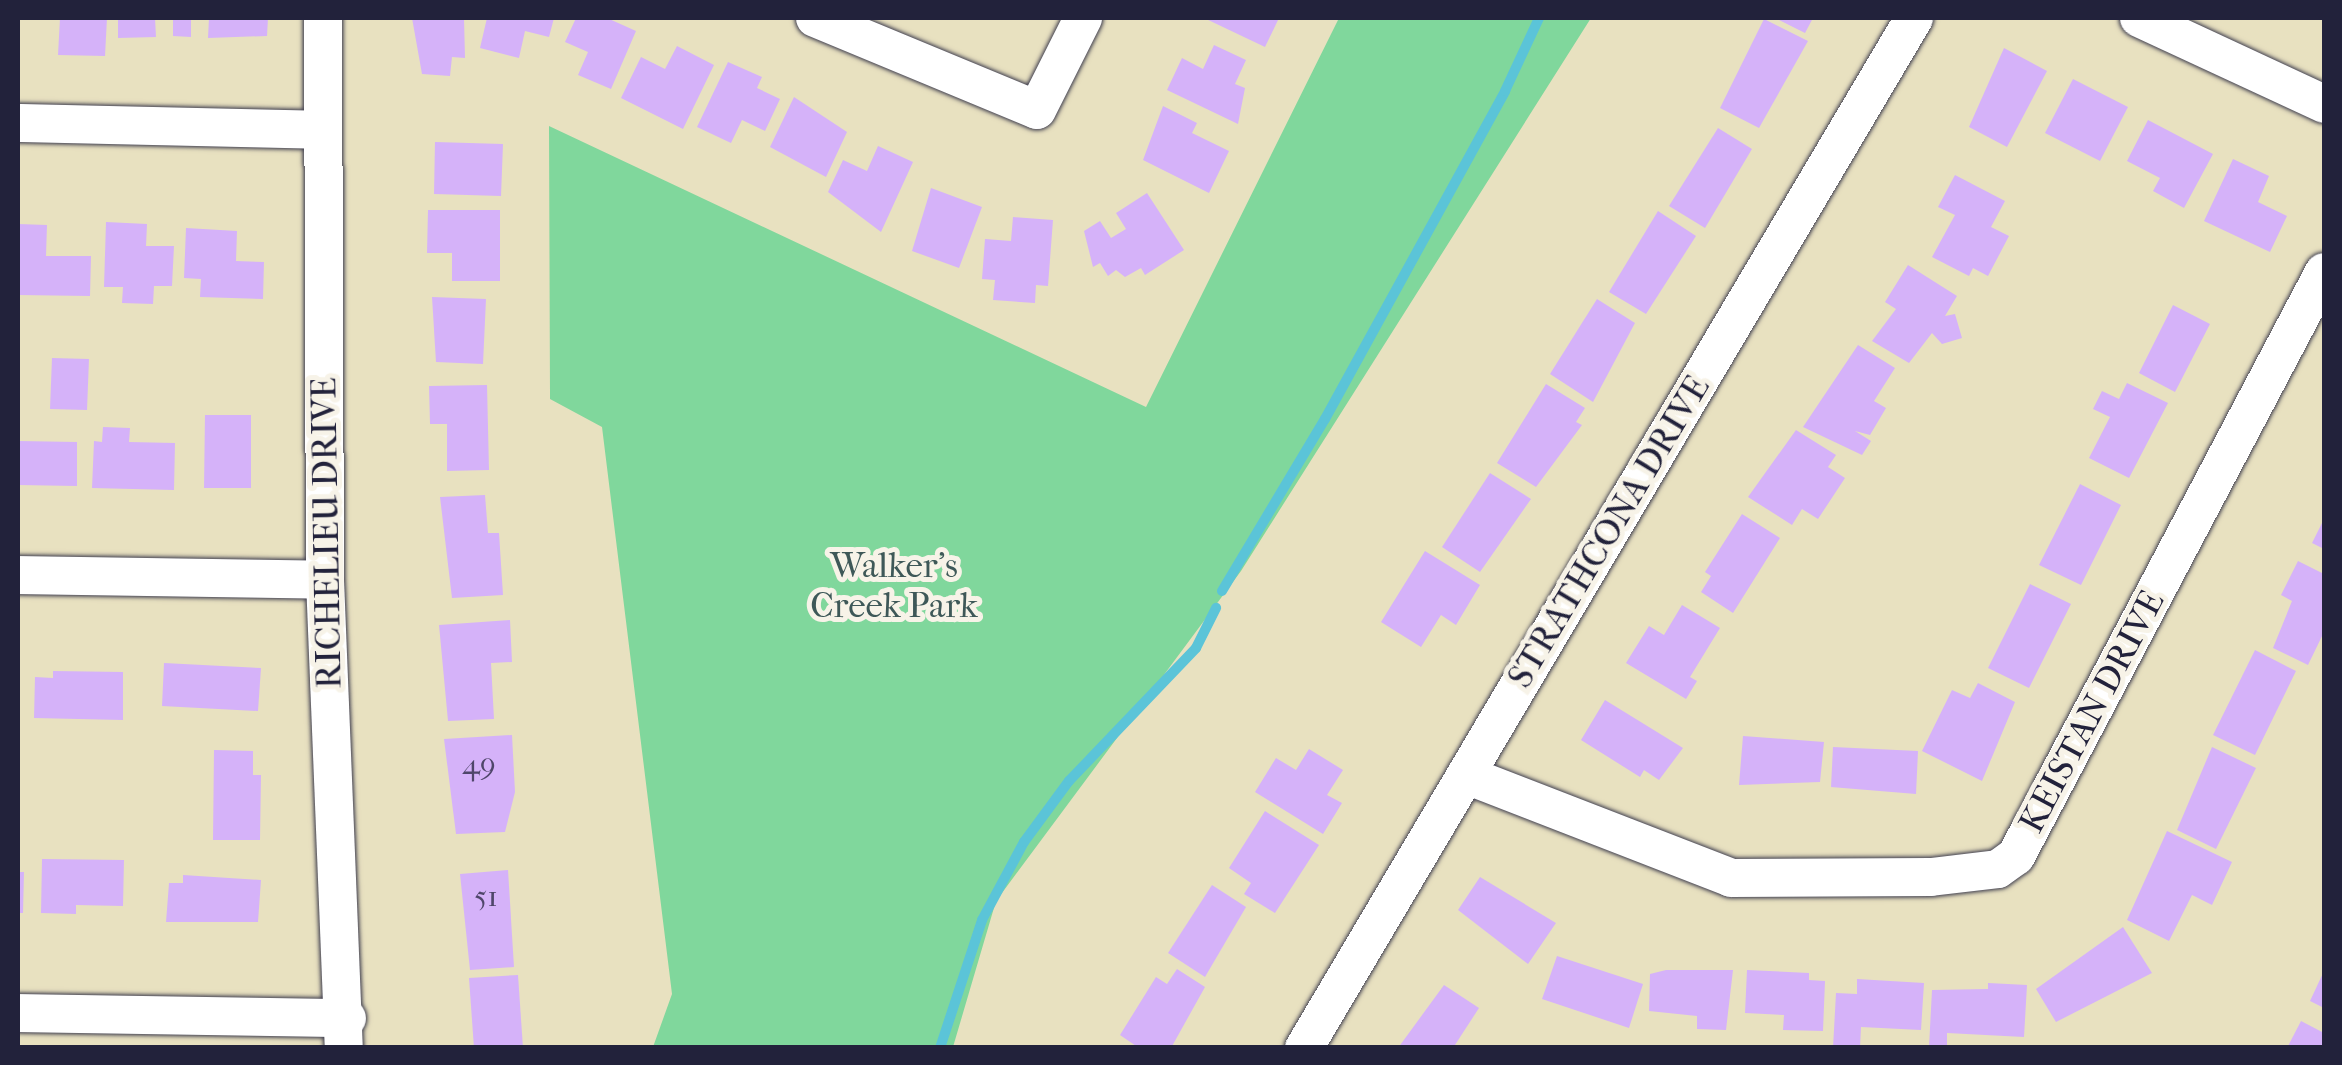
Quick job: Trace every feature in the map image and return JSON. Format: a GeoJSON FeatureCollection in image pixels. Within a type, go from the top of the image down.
{"type":"FeatureCollection","features":[{"type":"Feature","properties":{"kind":"street","name":"RICHELIEU DRIVE"},"geometry":{"type":"LineString","coordinates":[[322,18],[325,580],[346,1033]]}},
{"type":"Feature","properties":{"kind":"street"},"geometry":{"type":"LineString","coordinates":[[815,18],[1037,110],[1082,18]]}},
{"type":"Feature","properties":{"kind":"street","name":"STRATHCONA DRIVE"},"geometry":{"type":"LineString","coordinates":[[1304,1048],[1914,18]]}},
{"type":"Feature","properties":{"kind":"street"},"geometry":{"type":"LineString","coordinates":[[2140,18],[2324,104]]}},
{"type":"Feature","properties":{"kind":"street"},"geometry":{"type":"LineString","coordinates":[[18,123],[321,130]]}},
{"type":"Feature","properties":{"kind":"street","name":"KEISTAN DRIVE"},"geometry":{"type":"LineString","coordinates":[[1466,775],[1731,878],[1931,877],[1998,869],[2016,856],[2324,272]]}},
{"type":"Feature","properties":{"kind":"street"},"geometry":{"type":"LineString","coordinates":[[18,575],[325,580]]}},
{"type":"Feature","properties":{"kind":"street"},"geometry":{"type":"LineString","coordinates":[[18,1014],[346,1033]]}},
{"type":"Feature","properties":{"kind":"green space","name":"Walker's Creek Park"},"geometry":{"type":"Polygon","coordinates":[[[1339,18],[1591,18],[1241,571],[996,901],[953,1047],[653,1047],[672,994],[602,427],[550,399],[549,126],[1146,407],[1339,18]]]}},
{"type":"Feature","properties":{"kind":"building"},"geometry":{"type":"Polygon","coordinates":[[[60,18],[107,18],[105,56],[58,55],[60,18]]]}},
{"type":"Feature","properties":{"kind":"building"},"geometry":{"type":"Polygon","coordinates":[[[118,18],[155,18],[156,37],[118,38],[118,18]]]}},
{"type":"Feature","properties":{"kind":"building"},"geometry":{"type":"Polygon","coordinates":[[[173,18],[191,18],[191,37],[173,36],[173,18]]]}},
{"type":"Feature","properties":{"kind":"building"},"geometry":{"type":"Polygon","coordinates":[[[209,18],[268,18],[267,36],[208,38],[209,18]]]}},
{"type":"Feature","properties":{"kind":"building"},"geometry":{"type":"Polygon","coordinates":[[[412,18],[464,18],[465,58],[452,57],[450,76],[422,74],[412,18]]]}},
{"type":"Feature","properties":{"kind":"building"},"geometry":{"type":"Polygon","coordinates":[[[487,18],[554,18],[549,37],[525,31],[519,58],[480,48],[487,18]]]}},
{"type":"Feature","properties":{"kind":"building"},"geometry":{"type":"Polygon","coordinates":[[[576,18],[607,18],[636,31],[611,89],[578,75],[588,52],[565,42],[576,18]]]}},
{"type":"Feature","properties":{"kind":"building"},"geometry":{"type":"Polygon","coordinates":[[[1204,18],[1279,18],[1265,47],[1204,18]]]}},
{"type":"Feature","properties":{"kind":"building"},"geometry":{"type":"Polygon","coordinates":[[[1775,18],[1813,18],[1805,33],[1775,18]]]}},
{"type":"Feature","properties":{"kind":"building"},"geometry":{"type":"Polygon","coordinates":[[[1764,19],[1808,41],[1759,128],[1720,108],[1764,19]]]}},
{"type":"Feature","properties":{"kind":"building"},"geometry":{"type":"Polygon","coordinates":[[[1214,45],[1246,60],[1235,84],[1245,88],[1238,124],[1167,90],[1182,58],[1203,69],[1214,45]]]}},
{"type":"Feature","properties":{"kind":"building"},"geometry":{"type":"Polygon","coordinates":[[[677,46],[714,65],[683,129],[621,98],[641,57],[665,69],[677,46]]]}},
{"type":"Feature","properties":{"kind":"building"},"geometry":{"type":"Polygon","coordinates":[[[2004,48],[2047,71],[2007,147],[1969,127],[2004,48]]]}},
{"type":"Feature","properties":{"kind":"building"},"geometry":{"type":"Polygon","coordinates":[[[728,62],[762,77],[757,88],[780,99],[765,131],[742,120],[731,143],[697,127],[728,62]]]}},
{"type":"Feature","properties":{"kind":"building"},"geometry":{"type":"Polygon","coordinates":[[[2073,79],[2128,107],[2100,161],[2045,133],[2073,79]]]}},
{"type":"Feature","properties":{"kind":"building"},"geometry":{"type":"Polygon","coordinates":[[[794,97],[847,132],[826,177],[770,147],[794,97]]]}},
{"type":"Feature","properties":{"kind":"building"},"geometry":{"type":"Polygon","coordinates":[[[1163,106],[1197,123],[1192,133],[1229,151],[1209,193],[1143,160],[1163,106]]]}},
{"type":"Feature","properties":{"kind":"building"},"geometry":{"type":"Polygon","coordinates":[[[2148,120],[2213,154],[2184,208],[2153,191],[2160,178],[2127,161],[2148,120]]]}},
{"type":"Feature","properties":{"kind":"building"},"geometry":{"type":"Polygon","coordinates":[[[1718,128],[1752,149],[1705,228],[1669,206],[1718,128]]]}},
{"type":"Feature","properties":{"kind":"building"},"geometry":{"type":"Polygon","coordinates":[[[435,142],[503,144],[501,196],[434,194],[435,142]]]}},
{"type":"Feature","properties":{"kind":"building"},"geometry":{"type":"Polygon","coordinates":[[[878,146],[913,162],[881,232],[828,192],[843,160],[867,171],[878,146]]]}},
{"type":"Feature","properties":{"kind":"building"},"geometry":{"type":"Polygon","coordinates":[[[2233,159],[2269,176],[2258,202],[2287,216],[2270,252],[2204,221],[2233,159]]]}},
{"type":"Feature","properties":{"kind":"building"},"geometry":{"type":"Polygon","coordinates":[[[1955,175],[2005,201],[1991,227],[2009,236],[1988,276],[1973,268],[1969,276],[1932,257],[1955,215],[1938,207],[1955,175]]]}},
{"type":"Feature","properties":{"kind":"building"},"geometry":{"type":"Polygon","coordinates":[[[931,188],[982,207],[959,268],[912,251],[931,188]]]}},
{"type":"Feature","properties":{"kind":"building"},"geometry":{"type":"Polygon","coordinates":[[[1147,193],[1184,250],[1145,275],[1141,268],[1125,277],[1116,270],[1108,276],[1100,263],[1093,267],[1084,231],[1100,221],[1111,238],[1126,229],[1116,213],[1147,193]]]}},
{"type":"Feature","properties":{"kind":"building"},"geometry":{"type":"Polygon","coordinates":[[[428,210],[500,210],[500,281],[452,281],[452,253],[427,253],[428,210]]]}},
{"type":"Feature","properties":{"kind":"building"},"geometry":{"type":"Polygon","coordinates":[[[1658,211],[1696,236],[1646,314],[1609,292],[1658,211]]]}},
{"type":"Feature","properties":{"kind":"building"},"geometry":{"type":"Polygon","coordinates":[[[1013,217],[1053,220],[1048,286],[1036,285],[1035,303],[993,300],[995,280],[982,279],[985,239],[1011,241],[1013,217]]]}},
{"type":"Feature","properties":{"kind":"building"},"geometry":{"type":"Polygon","coordinates":[[[106,222],[147,224],[146,246],[174,246],[172,286],[154,286],[153,304],[122,303],[123,287],[104,287],[106,222]]]}},
{"type":"Feature","properties":{"kind":"building"},"geometry":{"type":"Polygon","coordinates":[[[18,224],[47,225],[46,256],[91,256],[90,296],[18,295],[18,224]]]}},
{"type":"Feature","properties":{"kind":"building"},"geometry":{"type":"Polygon","coordinates":[[[186,228],[237,231],[236,261],[264,262],[263,299],[200,297],[201,279],[184,278],[186,228]]]}},
{"type":"Feature","properties":{"kind":"building"},"geometry":{"type":"Polygon","coordinates":[[[1908,265],[1957,296],[1945,316],[1955,314],[1962,338],[1942,344],[1932,333],[1909,363],[1872,341],[1896,309],[1885,302],[1908,265]]]}},
{"type":"Feature","properties":{"kind":"building"},"geometry":{"type":"Polygon","coordinates":[[[432,297],[486,299],[483,364],[436,362],[432,297]]]}},
{"type":"Feature","properties":{"kind":"building"},"geometry":{"type":"Polygon","coordinates":[[[1597,299],[1635,323],[1593,402],[1550,374],[1597,299]]]}},
{"type":"Feature","properties":{"kind":"building"},"geometry":{"type":"Polygon","coordinates":[[[2173,305],[2210,324],[2175,392],[2139,373],[2173,305]]]}},
{"type":"Feature","properties":{"kind":"building"},"geometry":{"type":"Polygon","coordinates":[[[1858,345],[1895,368],[1874,401],[1886,408],[1870,435],[1855,431],[1871,441],[1862,455],[1803,427],[1858,345]]]}},
{"type":"Feature","properties":{"kind":"building"},"geometry":{"type":"Polygon","coordinates":[[[52,358],[89,359],[87,410],[50,409],[52,358]]]}},
{"type":"Feature","properties":{"kind":"building"},"geometry":{"type":"Polygon","coordinates":[[[2127,383],[2168,403],[2129,478],[2089,458],[2110,417],[2093,409],[2102,391],[2119,399],[2127,383]]]}},
{"type":"Feature","properties":{"kind":"building"},"geometry":{"type":"Polygon","coordinates":[[[1546,384],[1585,408],[1576,422],[1582,425],[1536,487],[1497,463],[1546,384]]]}},
{"type":"Feature","properties":{"kind":"building"},"geometry":{"type":"Polygon","coordinates":[[[487,385],[489,470],[447,471],[447,424],[430,424],[429,386],[487,385]]]}},
{"type":"Feature","properties":{"kind":"building"},"geometry":{"type":"Polygon","coordinates":[[[205,415],[251,415],[251,488],[204,488],[205,415]]]}},
{"type":"Feature","properties":{"kind":"building"},"geometry":{"type":"Polygon","coordinates":[[[103,427],[130,428],[129,442],[175,443],[174,490],[92,488],[94,441],[102,442],[103,427]]]}},
{"type":"Feature","properties":{"kind":"building"},"geometry":{"type":"Polygon","coordinates":[[[1796,430],[1836,455],[1828,467],[1845,478],[1818,519],[1802,509],[1792,525],[1748,497],[1796,430]]]}},
{"type":"Feature","properties":{"kind":"building"},"geometry":{"type":"Polygon","coordinates":[[[18,441],[77,442],[77,486],[18,485],[18,441]]]}},
{"type":"Feature","properties":{"kind":"building"},"geometry":{"type":"Polygon","coordinates":[[[1490,473],[1531,499],[1480,572],[1442,547],[1490,473]]]}},
{"type":"Feature","properties":{"kind":"building"},"geometry":{"type":"Polygon","coordinates":[[[2080,484],[2121,505],[2081,585],[2039,565],[2080,484]]]}},
{"type":"Feature","properties":{"kind":"building"},"geometry":{"type":"Polygon","coordinates":[[[485,495],[488,533],[499,533],[503,595],[452,598],[440,497],[485,495]]]}},
{"type":"Feature","properties":{"kind":"building"},"geometry":{"type":"Polygon","coordinates":[[[1742,514],[1780,538],[1733,613],[1701,592],[1711,576],[1705,572],[1742,514]]]}},
{"type":"Feature","properties":{"kind":"building"},"geometry":{"type":"Polygon","coordinates":[[[2324,519],[2324,549],[2312,543],[2324,519]]]}},
{"type":"Feature","properties":{"kind":"building"},"geometry":{"type":"Polygon","coordinates":[[[1425,551],[1480,585],[1456,625],[1441,615],[1421,647],[1381,622],[1425,551]]]}},
{"type":"Feature","properties":{"kind":"building"},"geometry":{"type":"Polygon","coordinates":[[[2298,561],[2324,574],[2324,632],[2308,665],[2273,648],[2292,601],[2281,595],[2298,561]]]}},
{"type":"Feature","properties":{"kind":"building"},"geometry":{"type":"Polygon","coordinates":[[[2030,584],[2071,604],[2029,688],[1988,668],[2030,584]]]}},
{"type":"Feature","properties":{"kind":"building"},"geometry":{"type":"Polygon","coordinates":[[[1682,605],[1720,628],[1690,677],[1697,681],[1686,699],[1626,663],[1649,626],[1664,635],[1682,605]]]}},
{"type":"Feature","properties":{"kind":"building"},"geometry":{"type":"Polygon","coordinates":[[[510,620],[512,662],[491,663],[494,719],[448,721],[439,625],[510,620]]]}},
{"type":"Feature","properties":{"kind":"building"},"geometry":{"type":"Polygon","coordinates":[[[2255,650],[2296,671],[2255,755],[2213,735],[2255,650]]]}},
{"type":"Feature","properties":{"kind":"building"},"geometry":{"type":"Polygon","coordinates":[[[164,663],[261,668],[258,711],[162,706],[164,663]]]}},
{"type":"Feature","properties":{"kind":"building"},"geometry":{"type":"Polygon","coordinates":[[[53,671],[123,672],[123,720],[34,718],[35,677],[53,678],[53,671]]]}},
{"type":"Feature","properties":{"kind":"building"},"geometry":{"type":"Polygon","coordinates":[[[1978,683],[2015,702],[1982,781],[1922,751],[1952,690],[1970,698],[1978,683]]]}},
{"type":"Feature","properties":{"kind":"building"},"geometry":{"type":"Polygon","coordinates":[[[1605,700],[1683,748],[1659,780],[1644,770],[1640,777],[1581,740],[1605,700]]]}},
{"type":"Feature","properties":{"kind":"building"},"geometry":{"type":"Polygon","coordinates":[[[512,735],[515,792],[505,832],[456,834],[444,739],[512,735]]]}},
{"type":"Feature","properties":{"kind":"building"},"geometry":{"type":"Polygon","coordinates":[[[1743,736],[1824,742],[1820,782],[1739,785],[1743,736]]]}},
{"type":"Feature","properties":{"kind":"building"},"geometry":{"type":"Polygon","coordinates":[[[1833,747],[1918,751],[1916,794],[1831,787],[1833,747]]]}},
{"type":"Feature","properties":{"kind":"building"},"geometry":{"type":"Polygon","coordinates":[[[2212,747],[2256,768],[2216,849],[2177,830],[2212,747]]]}},
{"type":"Feature","properties":{"kind":"building"},"geometry":{"type":"Polygon","coordinates":[[[1309,749],[1343,770],[1327,795],[1342,803],[1323,834],[1255,792],[1276,758],[1296,770],[1309,749]]]}},
{"type":"Feature","properties":{"kind":"building"},"geometry":{"type":"Polygon","coordinates":[[[214,750],[253,751],[253,775],[261,775],[260,840],[213,840],[214,750]]]}},
{"type":"Feature","properties":{"kind":"building"},"geometry":{"type":"Polygon","coordinates":[[[1265,811],[1319,845],[1275,913],[1244,894],[1251,883],[1229,868],[1265,811]]]}},
{"type":"Feature","properties":{"kind":"building"},"geometry":{"type":"Polygon","coordinates":[[[2167,831],[2232,862],[2212,905],[2192,895],[2169,941],[2127,920],[2167,831]]]}},
{"type":"Feature","properties":{"kind":"building"},"geometry":{"type":"Polygon","coordinates":[[[42,859],[124,860],[123,906],[76,905],[76,914],[41,913],[42,859]]]}},
{"type":"Feature","properties":{"kind":"building"},"geometry":{"type":"Polygon","coordinates":[[[508,870],[514,967],[470,970],[460,874],[508,870]]]}},
{"type":"Feature","properties":{"kind":"building"},"geometry":{"type":"Polygon","coordinates":[[[18,872],[24,872],[23,913],[18,913],[18,872]]]}},
{"type":"Feature","properties":{"kind":"building"},"geometry":{"type":"Polygon","coordinates":[[[183,875],[261,880],[258,922],[166,922],[169,883],[183,883],[183,875]]]}},
{"type":"Feature","properties":{"kind":"building"},"geometry":{"type":"Polygon","coordinates":[[[1480,877],[1556,923],[1528,964],[1458,910],[1480,877]]]}},
{"type":"Feature","properties":{"kind":"building"},"geometry":{"type":"Polygon","coordinates":[[[1212,885],[1246,907],[1205,977],[1168,953],[1212,885]]]}},
{"type":"Feature","properties":{"kind":"building"},"geometry":{"type":"Polygon","coordinates":[[[2123,927],[2152,973],[2056,1022],[2036,989],[2123,927]]]}},
{"type":"Feature","properties":{"kind":"building"},"geometry":{"type":"Polygon","coordinates":[[[1557,956],[1643,984],[1629,1028],[1542,999],[1557,956]]]}},
{"type":"Feature","properties":{"kind":"building"},"geometry":{"type":"Polygon","coordinates":[[[1177,969],[1205,987],[1171,1048],[1139,1048],[1120,1035],[1156,977],[1167,984],[1177,969]]]}},
{"type":"Feature","properties":{"kind":"building"},"geometry":{"type":"Polygon","coordinates":[[[1666,970],[1733,970],[1726,1030],[1697,1029],[1697,1016],[1649,1011],[1650,974],[1666,970]]]}},
{"type":"Feature","properties":{"kind":"building"},"geometry":{"type":"Polygon","coordinates":[[[1747,970],[1809,973],[1809,980],[1825,981],[1823,1031],[1783,1030],[1784,1015],[1745,1013],[1747,970]]]}},
{"type":"Feature","properties":{"kind":"building"},"geometry":{"type":"Polygon","coordinates":[[[2324,971],[2324,1008],[2310,1001],[2324,971]]]}},
{"type":"Feature","properties":{"kind":"building"},"geometry":{"type":"Polygon","coordinates":[[[518,975],[523,1048],[474,1048],[469,978],[518,975]]]}},
{"type":"Feature","properties":{"kind":"building"},"geometry":{"type":"Polygon","coordinates":[[[1857,979],[1924,983],[1921,1030],[1861,1027],[1860,1048],[1833,1048],[1836,993],[1857,994],[1857,979]]]}},
{"type":"Feature","properties":{"kind":"building"},"geometry":{"type":"Polygon","coordinates":[[[1988,983],[2027,985],[2024,1037],[1947,1033],[1947,1048],[1929,1047],[1932,990],[1988,989],[1988,983]]]}},
{"type":"Feature","properties":{"kind":"building"},"geometry":{"type":"Polygon","coordinates":[[[1444,985],[1479,1008],[1453,1048],[1398,1048],[1444,985]]]}},
{"type":"Feature","properties":{"kind":"building"},"geometry":{"type":"Polygon","coordinates":[[[2301,1021],[2324,1033],[2324,1048],[2287,1048],[2301,1021]]]}},
{"type":"Feature","properties":{"kind":"waterway"},"geometry":{"type":"LineString","coordinates":[[1222,591],[1325,419],[1505,91],[1539,18]]}},
{"type":"Feature","properties":{"kind":"waterway"},"geometry":{"type":"LineString","coordinates":[[940,1048],[982,920],[1024,842],[1069,781],[1196,648],[1216,608]]}}]}
